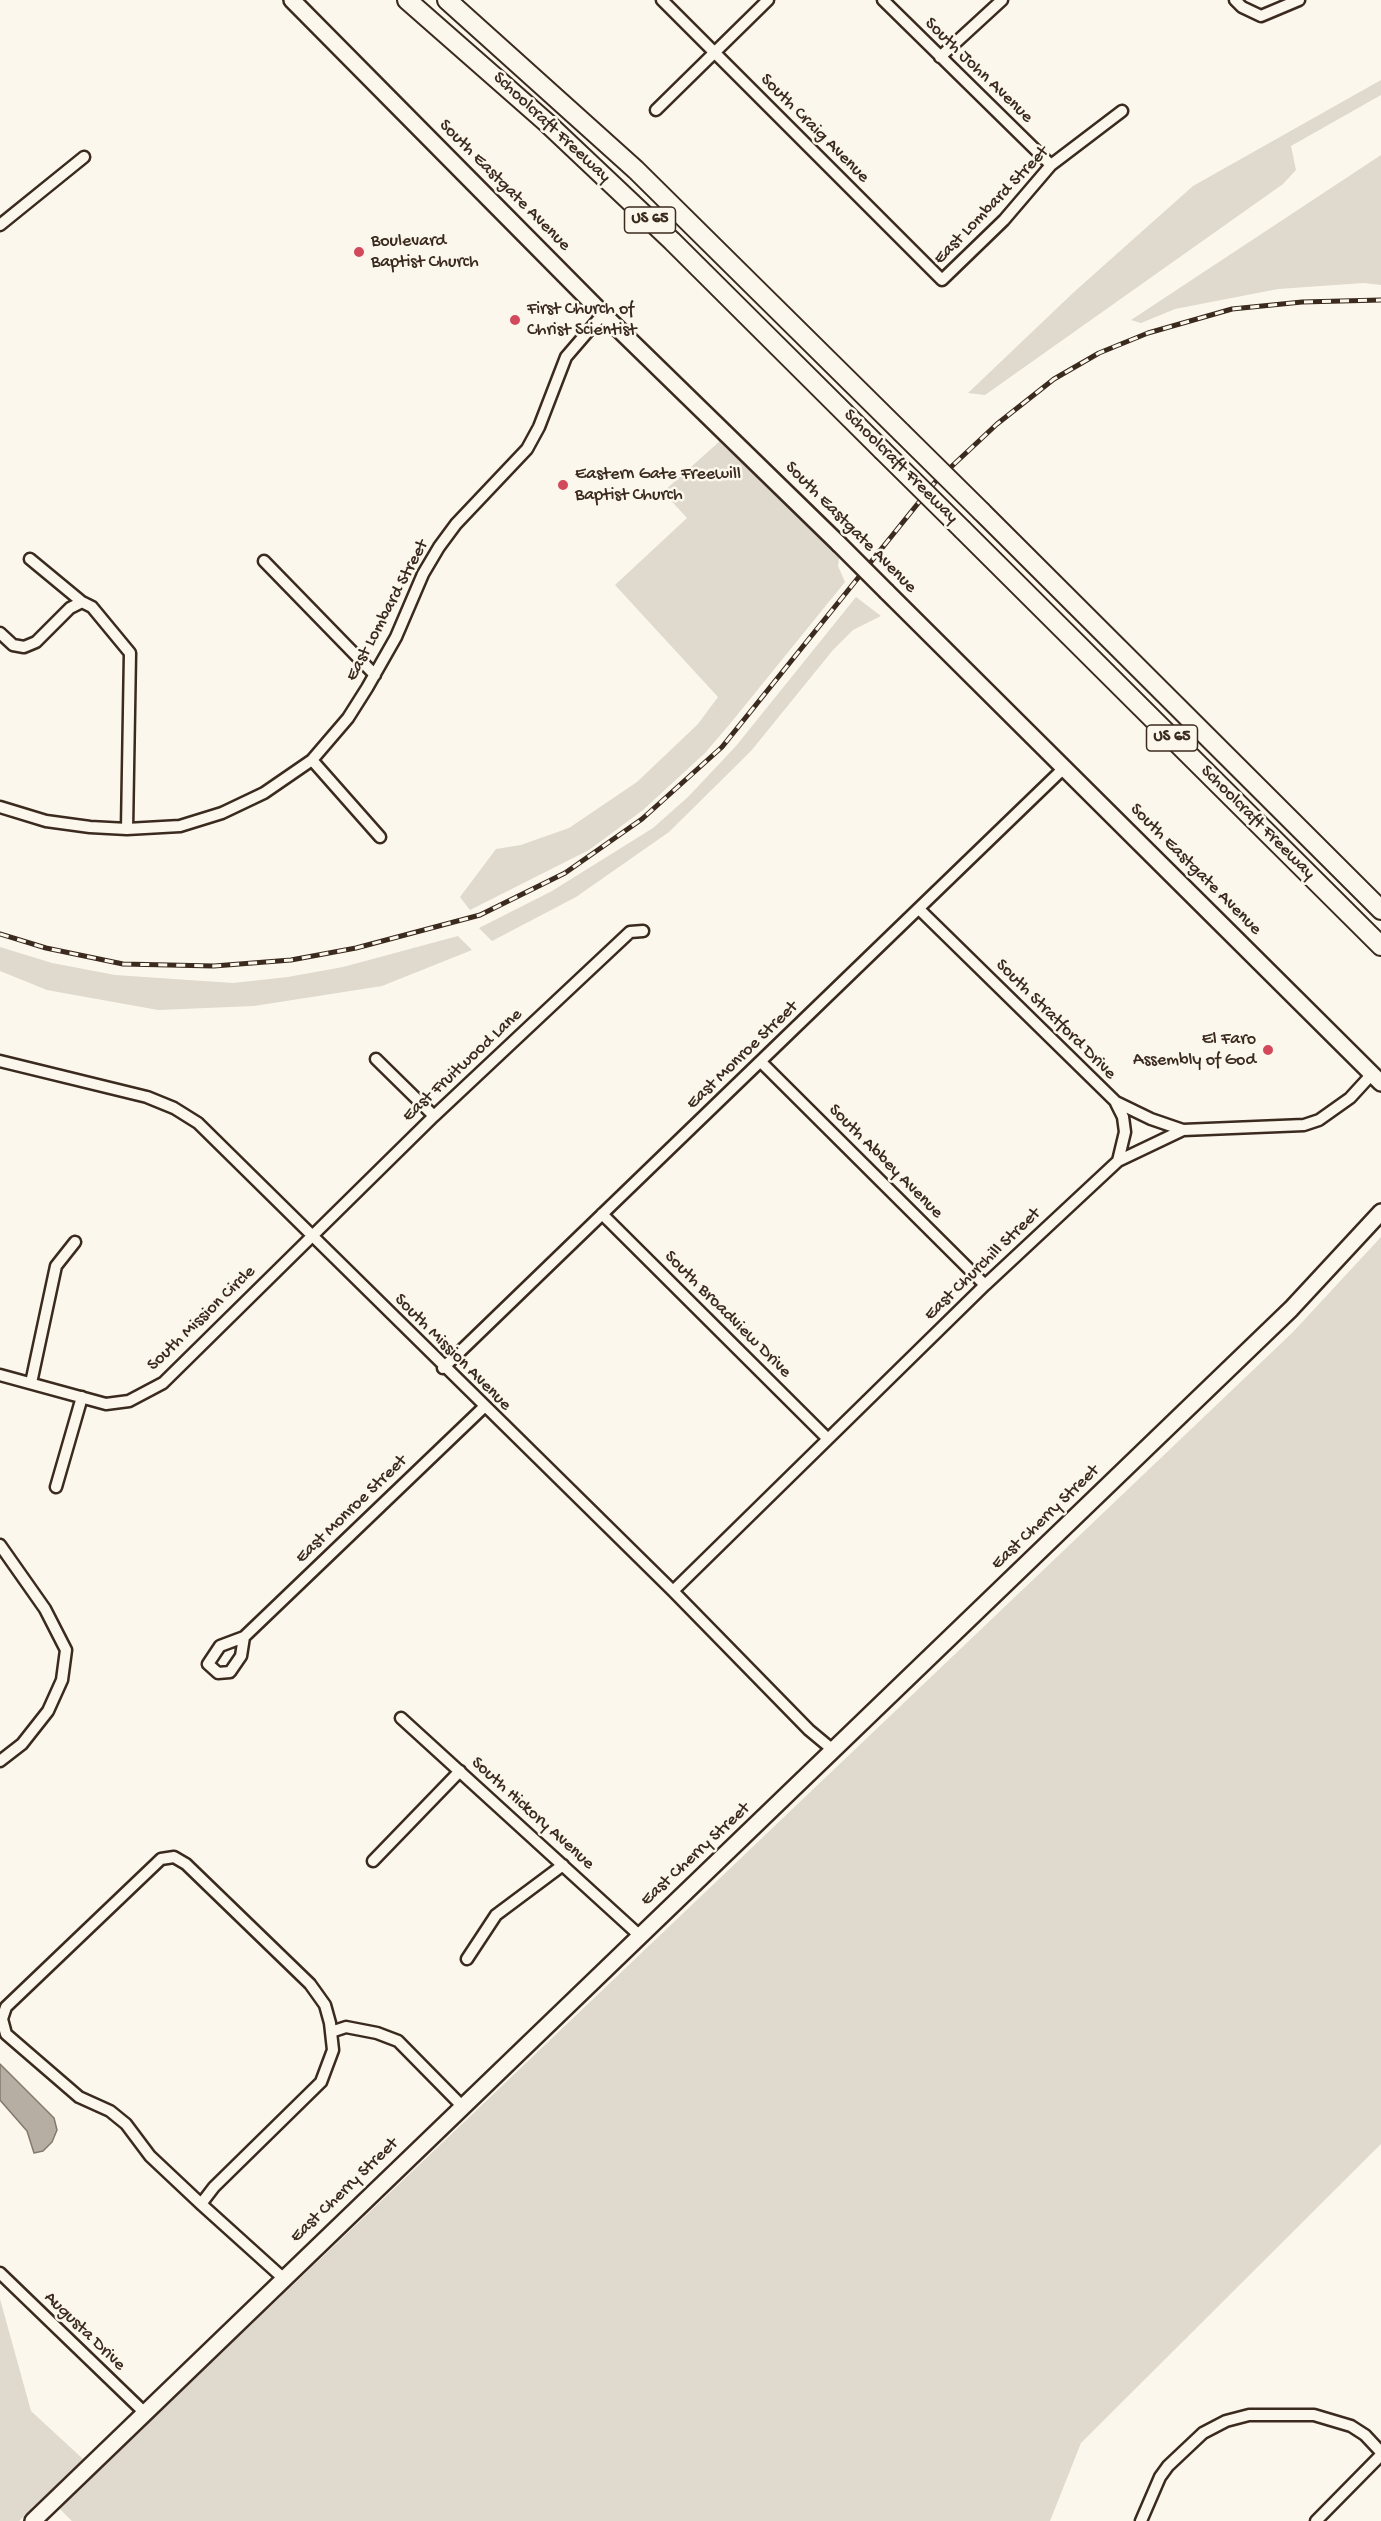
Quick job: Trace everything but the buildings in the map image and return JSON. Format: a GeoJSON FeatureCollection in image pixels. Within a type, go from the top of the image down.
{"type":"FeatureCollection","features":[{"type":"Feature","properties":{"kind":"highway","name":"Schoolcraft Freeway"},"geometry":{"type":"LineString","coordinates":[[407,0],[546,122],[672,241],[1381,946]]}},
{"type":"Feature","properties":{"kind":"highway","name":"Schoolcraft Freeway"},"geometry":{"type":"LineString","coordinates":[[447,0],[652,186],[1381,910]]}},
{"type":"Feature","properties":{"kind":"street","name":"South Eastgate Avenue"},"geometry":{"type":"LineString","coordinates":[[292,0],[603,314],[1065,767],[1377,1078]]}},
{"type":"Feature","properties":{"kind":"street","name":"South Craig Avenue"},"geometry":{"type":"LineString","coordinates":[[662,0],[942,280]]}},
{"type":"Feature","properties":{"kind":"street"},"geometry":{"type":"LineString","coordinates":[[656,110],[768,0]]}},
{"type":"Feature","properties":{"kind":"street","name":"South John Avenue"},"geometry":{"type":"LineString","coordinates":[[883,0],[1051,165]]}},
{"type":"Feature","properties":{"kind":"street"},"geometry":{"type":"LineString","coordinates":[[940,57],[1002,0]]}},
{"type":"Feature","properties":{"kind":"street"},"geometry":{"type":"LineString","coordinates":[[1235,0],[1242,7],[1262,16],[1299,0]]}},
{"type":"Feature","properties":{"kind":"street","name":"East Lombard Street"},"geometry":{"type":"LineString","coordinates":[[942,280],[1004,220],[1051,165],[1122,111]]}},
{"type":"Feature","properties":{"kind":"street"},"geometry":{"type":"LineString","coordinates":[[0,225],[84,157]]}},
{"type":"Feature","properties":{"kind":"street","name":"East Lombard Street"},"geometry":{"type":"LineString","coordinates":[[0,807],[46,821],[90,828],[127,829],[180,826],[222,813],[264,793],[312,760],[348,718],[375,675],[396,637],[423,574],[439,548],[456,524],[527,449],[539,427],[566,357],[603,314]]}},
{"type":"Feature","properties":{"kind":"street"},"geometry":{"type":"LineString","coordinates":[[30,559],[82,603],[92,607],[130,653],[127,829]]}},
{"type":"Feature","properties":{"kind":"street"},"geometry":{"type":"LineString","coordinates":[[264,561],[375,675]]}},
{"type":"Feature","properties":{"kind":"street"},"geometry":{"type":"LineString","coordinates":[[0,633],[12,645],[24,647],[36,642],[70,608],[82,603]]}},
{"type":"Feature","properties":{"kind":"street"},"geometry":{"type":"LineString","coordinates":[[312,760],[381,837]]}},
{"type":"Feature","properties":{"kind":"street","name":"East Monroe Street"},"geometry":{"type":"LineString","coordinates":[[443,1368],[920,910],[1065,767]]}},
{"type":"Feature","properties":{"kind":"street","name":"South Stratford Drive"},"geometry":{"type":"LineString","coordinates":[[920,910],[1116,1102],[1151,1119],[1183,1130]]}},
{"type":"Feature","properties":{"kind":"street","name":"East Fruitwood Lane"},"geometry":{"type":"LineString","coordinates":[[310,1235],[630,932],[643,931]]}},
{"type":"Feature","properties":{"kind":"street"},"geometry":{"type":"LineString","coordinates":[[376,1059],[434,1116]]}},
{"type":"Feature","properties":{"kind":"street","name":"South Mission Avenue"},"geometry":{"type":"LineString","coordinates":[[0,1061],[147,1097],[174,1108],[198,1123],[443,1368],[673,1591],[809,1730],[833,1750]]}},
{"type":"Feature","properties":{"kind":"street","name":"South Abbey Avenue"},"geometry":{"type":"LineString","coordinates":[[761,1062],[985,1285]]}},
{"type":"Feature","properties":{"kind":"street","name":"East Churchill Street"},"geometry":{"type":"LineString","coordinates":[[673,1591],[985,1285],[1118,1161],[1183,1130],[1304,1125],[1319,1120],[1377,1078]]}},
{"type":"Feature","properties":{"kind":"street"},"geometry":{"type":"LineString","coordinates":[[1116,1102],[1123,1117],[1125,1132],[1118,1161]]}},
{"type":"Feature","properties":{"kind":"street","name":"East Cherry Street"},"geometry":{"type":"LineString","coordinates":[[33,2521],[1291,1309],[1381,1212]]}},
{"type":"Feature","properties":{"kind":"street","name":"South Broadview Drive"},"geometry":{"type":"LineString","coordinates":[[602,1214],[828,1439]]}},
{"type":"Feature","properties":{"kind":"street","name":"South Mission Circle"},"geometry":{"type":"LineString","coordinates":[[0,1375],[106,1404],[129,1401],[163,1383],[310,1235]]}},
{"type":"Feature","properties":{"kind":"street"},"geometry":{"type":"LineString","coordinates":[[31,1383],[56,1266],[75,1242]]}},
{"type":"Feature","properties":{"kind":"street"},"geometry":{"type":"LineString","coordinates":[[56,1487],[82,1398]]}},
{"type":"Feature","properties":{"kind":"street","name":"East Monroe Street"},"geometry":{"type":"LineString","coordinates":[[244,1637],[484,1407]]}},
{"type":"Feature","properties":{"kind":"street"},"geometry":{"type":"LineString","coordinates":[[0,1545],[45,1609],[66,1650],[62,1680],[48,1711],[22,1744],[0,1761]]}},
{"type":"Feature","properties":{"kind":"street","name":"South Hickory Avenue"},"geometry":{"type":"LineString","coordinates":[[401,1718],[639,1935]]}},
{"type":"Feature","properties":{"kind":"street"},"geometry":{"type":"LineString","coordinates":[[373,1861],[460,1771]]}},
{"type":"Feature","properties":{"kind":"street"},"geometry":{"type":"LineString","coordinates":[[201,2204],[214,2187],[321,2082],[333,2050],[325,2005],[310,1984],[186,1864],[174,1857],[161,1859],[6,2007],[2,2019],[6,2034],[80,2097],[110,2111],[126,2124],[150,2156],[201,2204],[283,2278]]}},
{"type":"Feature","properties":{"kind":"street"},"geometry":{"type":"LineString","coordinates":[[466,1959],[496,1915],[563,1865]]}},
{"type":"Feature","properties":{"kind":"street"},"geometry":{"type":"LineString","coordinates":[[331,2032],[346,2027],[377,2032],[398,2041],[462,2106]]}},
{"type":"Feature","properties":{"kind":"street","name":"Augusta Drive"},"geometry":{"type":"LineString","coordinates":[[0,2273],[146,2414]]}},
{"type":"Feature","properties":{"kind":"street"},"geometry":{"type":"LineString","coordinates":[[1141,2521],[1168,2466],[1203,2433],[1226,2421],[1249,2415],[1314,2415],[1351,2426],[1365,2435],[1381,2453],[1316,2521]]}},
{"type":"Feature","properties":{"kind":"shaded area"},"geometry":{"type":"Polygon","coordinates":[[[1381,80],[1381,95],[1291,146],[1296,170],[1283,184],[985,395],[968,393],[1074,292],[1193,186],[1381,80]]]}},
{"type":"Feature","properties":{"kind":"shaded area"},"geometry":{"type":"Polygon","coordinates":[[[1381,155],[1381,285],[1364,283],[1278,289],[1175,309],[1141,323],[1131,320],[1381,155]]]}},
{"type":"Feature","properties":{"kind":"shaded area"},"geometry":{"type":"Polygon","coordinates":[[[721,440],[839,558],[838,566],[845,582],[705,753],[643,810],[589,850],[470,910],[460,897],[496,849],[521,845],[569,828],[637,782],[698,724],[718,697],[615,585],[687,518],[663,492],[721,440]]]}},
{"type":"Feature","properties":{"kind":"shaded area"},"geometry":{"type":"Polygon","coordinates":[[[856,597],[881,616],[853,630],[833,650],[751,751],[669,832],[576,897],[492,941],[479,928],[552,891],[653,828],[688,797],[736,746],[856,597]]]}},
{"type":"Feature","properties":{"kind":"shaded area"},"geometry":{"type":"Polygon","coordinates":[[[458,936],[472,950],[382,986],[254,1006],[158,1010],[47,990],[0,971],[0,947],[52,963],[115,975],[233,983],[288,977],[343,967],[458,936]]]}},
{"type":"Feature","properties":{"kind":"shaded area"},"geometry":{"type":"Polygon","coordinates":[[[1381,1237],[1381,2144],[1081,2443],[1050,2521],[72,2521],[59,2508],[1293,1332],[1381,1237]]]}},
{"type":"Feature","properties":{"kind":"shaded area"},"geometry":{"type":"Polygon","coordinates":[[[0,2064],[54,2118],[57,2130],[52,2142],[43,2151],[34,2153],[27,2131],[0,2100],[0,2064]]]}},
{"type":"Feature","properties":{"kind":"shaded area"},"geometry":{"type":"Polygon","coordinates":[[[0,2299],[31,2411],[83,2459],[19,2521],[0,2521],[0,2299]]]}},
{"type":"Feature","properties":{"kind":"railway"},"geometry":{"type":"LineString","coordinates":[[0,934],[46,948],[123,964],[214,966],[291,960],[356,948],[480,915],[565,873],[642,819],[722,747],[936,481],[997,424],[1054,379],[1099,353],[1148,333],[1232,309],[1302,302],[1381,300]]}},
{"type":"Feature","properties":{"kind":"place","name":"Boulevard Baptist Church"},"geometry":{"type":"Point","coordinates":[359,252]}},
{"type":"Feature","properties":{"kind":"place","name":"First Church of Christ Scientist"},"geometry":{"type":"Point","coordinates":[515,320]}},
{"type":"Feature","properties":{"kind":"place","name":"Eastern Gate Freewill Baptist Church"},"geometry":{"type":"Point","coordinates":[563,485]}},
{"type":"Feature","properties":{"kind":"place","name":"El Faro Assembly of God"},"geometry":{"type":"Point","coordinates":[1268,1050]}}]}
